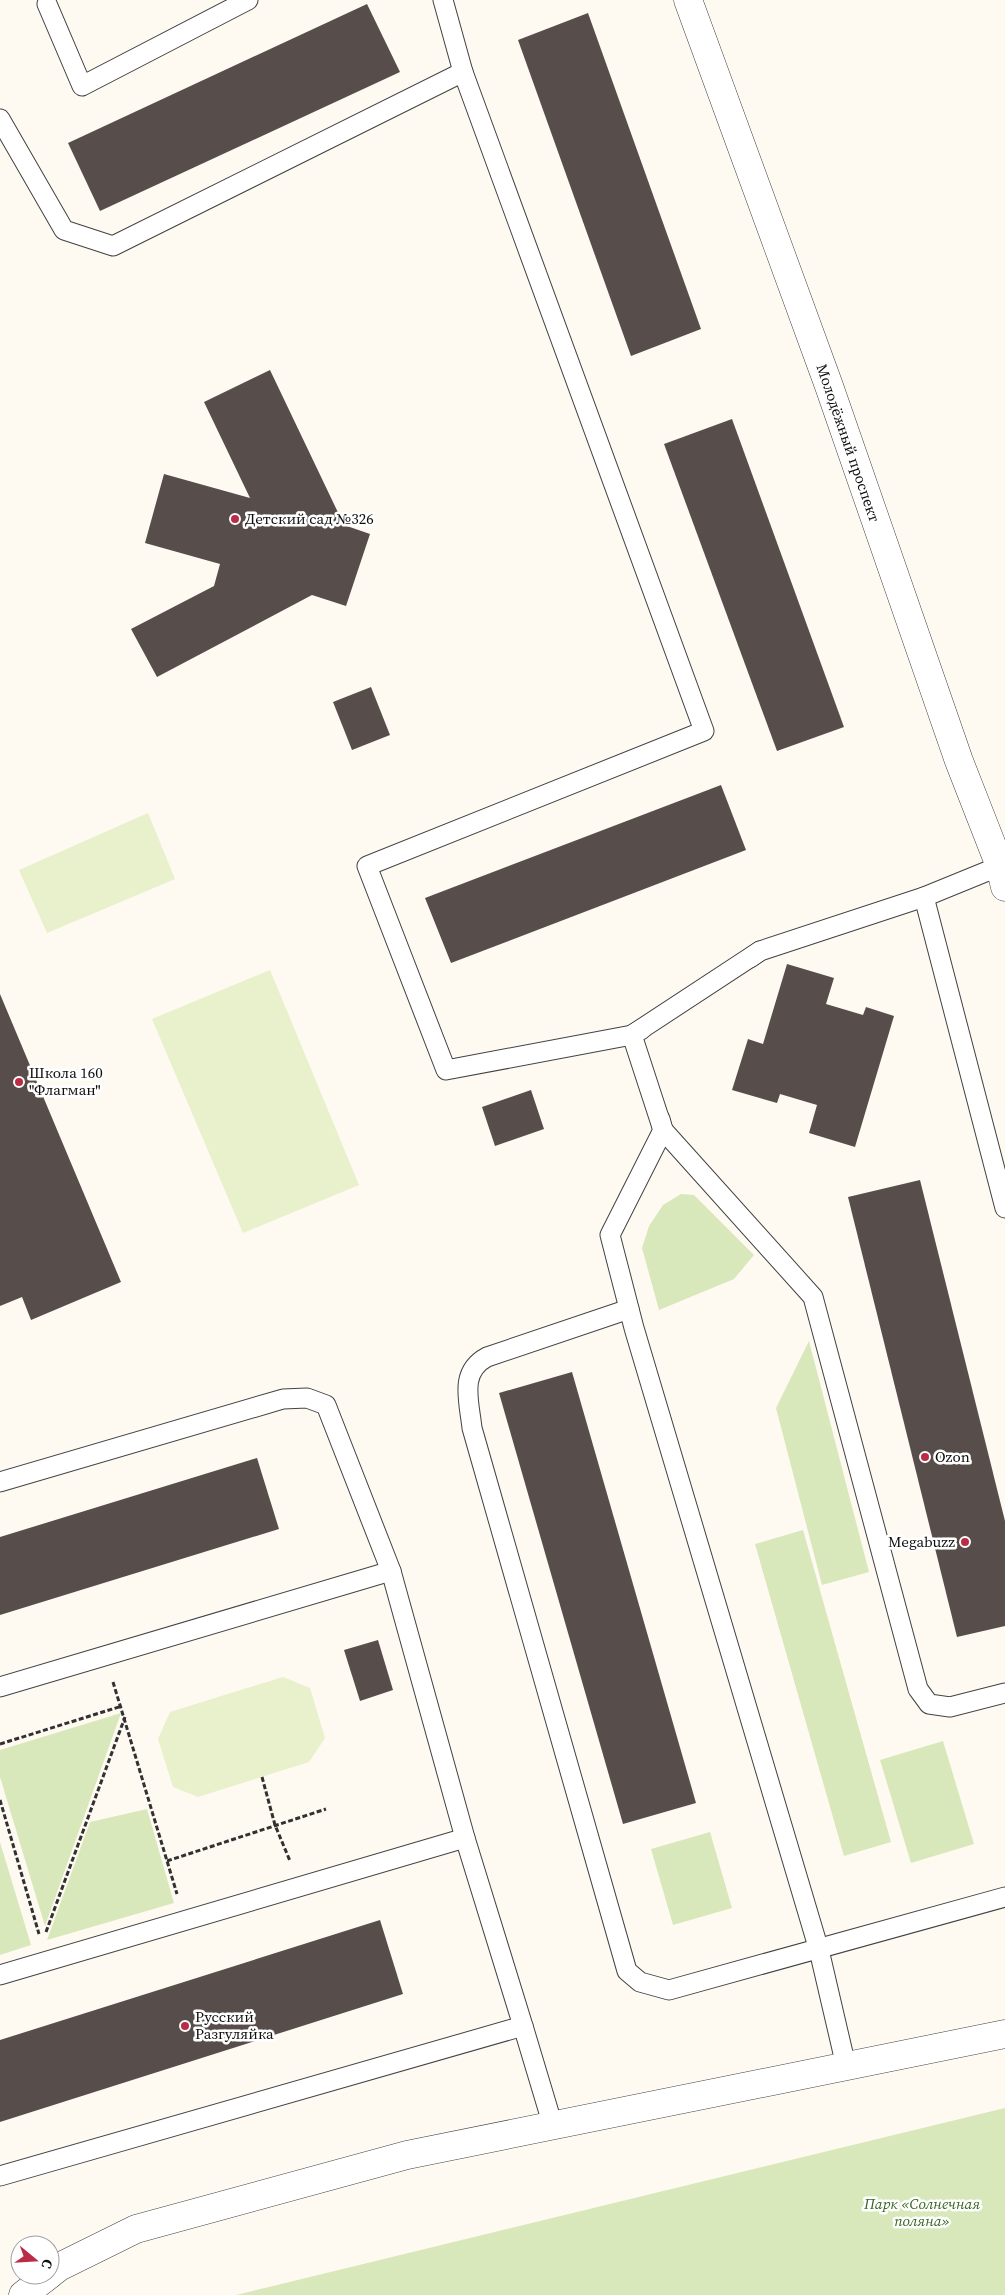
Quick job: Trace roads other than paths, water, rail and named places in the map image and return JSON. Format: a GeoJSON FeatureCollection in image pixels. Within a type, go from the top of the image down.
{"type":"FeatureCollection","features":[{"type":"Feature","properties":{"kind":"street","name":"Молодёжный проспект"},"geometry":{"type":"LineString","coordinates":[[688,0],[828,386],[1002,876]]}},
{"type":"Feature","properties":{"kind":"street"},"geometry":{"type":"LineString","coordinates":[[60,2267],[136,2229],[407,2155],[1005,2034]]}},
{"type":"Feature","properties":{"kind":"street"},"geometry":{"type":"LineString","coordinates":[[23,2295],[36,2285]]}},
{"type":"Feature","properties":{"kind":"lane"},"geometry":{"type":"LineString","coordinates":[[47,4],[82,86],[248,0]]}},
{"type":"Feature","properties":{"kind":"lane"},"geometry":{"type":"LineString","coordinates":[[444,0],[463,72],[704,731],[367,866],[446,1070],[632,1035],[760,951],[924,897],[1002,876]]}},
{"type":"Feature","properties":{"kind":"lane"},"geometry":{"type":"LineString","coordinates":[[0,119],[64,230],[112,246],[463,72]]}},
{"type":"Feature","properties":{"kind":"lane"},"geometry":{"type":"LineString","coordinates":[[924,897],[1005,1208]]}},
{"type":"Feature","properties":{"kind":"lane"},"geometry":{"type":"LineString","coordinates":[[632,1035],[663,1130],[814,1297],[918,1689],[929,1704],[950,1707],[1005,1693]]}},
{"type":"Feature","properties":{"kind":"lane"},"geometry":{"type":"LineString","coordinates":[[663,1130],[610,1235],[629,1309],[819,1950],[846,2066]]}},
{"type":"Feature","properties":{"kind":"lane"},"geometry":{"type":"LineString","coordinates":[[629,1309],[487,1357],[475,1364],[468,1380],[472,1428],[627,1971],[640,1982],[670,1990],[819,1950],[1005,1896]]}},
{"type":"Feature","properties":{"kind":"lane"},"geometry":{"type":"LineString","coordinates":[[0,1482],[283,1399],[308,1398],[326,1405],[391,1571],[465,1838],[553,2126]]}},
{"type":"Feature","properties":{"kind":"lane"},"geometry":{"type":"LineString","coordinates":[[0,1687],[391,1571]]}},
{"type":"Feature","properties":{"kind":"lane"},"geometry":{"type":"LineString","coordinates":[[0,1975],[300,1885],[465,1838]]}},
{"type":"Feature","properties":{"kind":"lane"},"geometry":{"type":"LineString","coordinates":[[0,2176],[523,2026]]}},
{"type":"Feature","properties":{"kind":"place","name":"Детский сад №326"},"geometry":{"type":"Point","coordinates":[235,519]}},
{"type":"Feature","properties":{"kind":"place","name":"Школа 160 \"Флагман\""},"geometry":{"type":"Point","coordinates":[19,1082]}},
{"type":"Feature","properties":{"kind":"place","name":"Ozon"},"geometry":{"type":"Point","coordinates":[925,1457]}},
{"type":"Feature","properties":{"kind":"place","name":"Megabuzz"},"geometry":{"type":"Point","coordinates":[965,1542]}},
{"type":"Feature","properties":{"kind":"place","name":"Русский Разгуляйка"},"geometry":{"type":"Point","coordinates":[185,2026]}},
{"type":"Feature","properties":{"kind":"park label","name":"Парк «Солнечная поляна»"},"geometry":{"type":"Point","coordinates":[922,2212]}}]}
